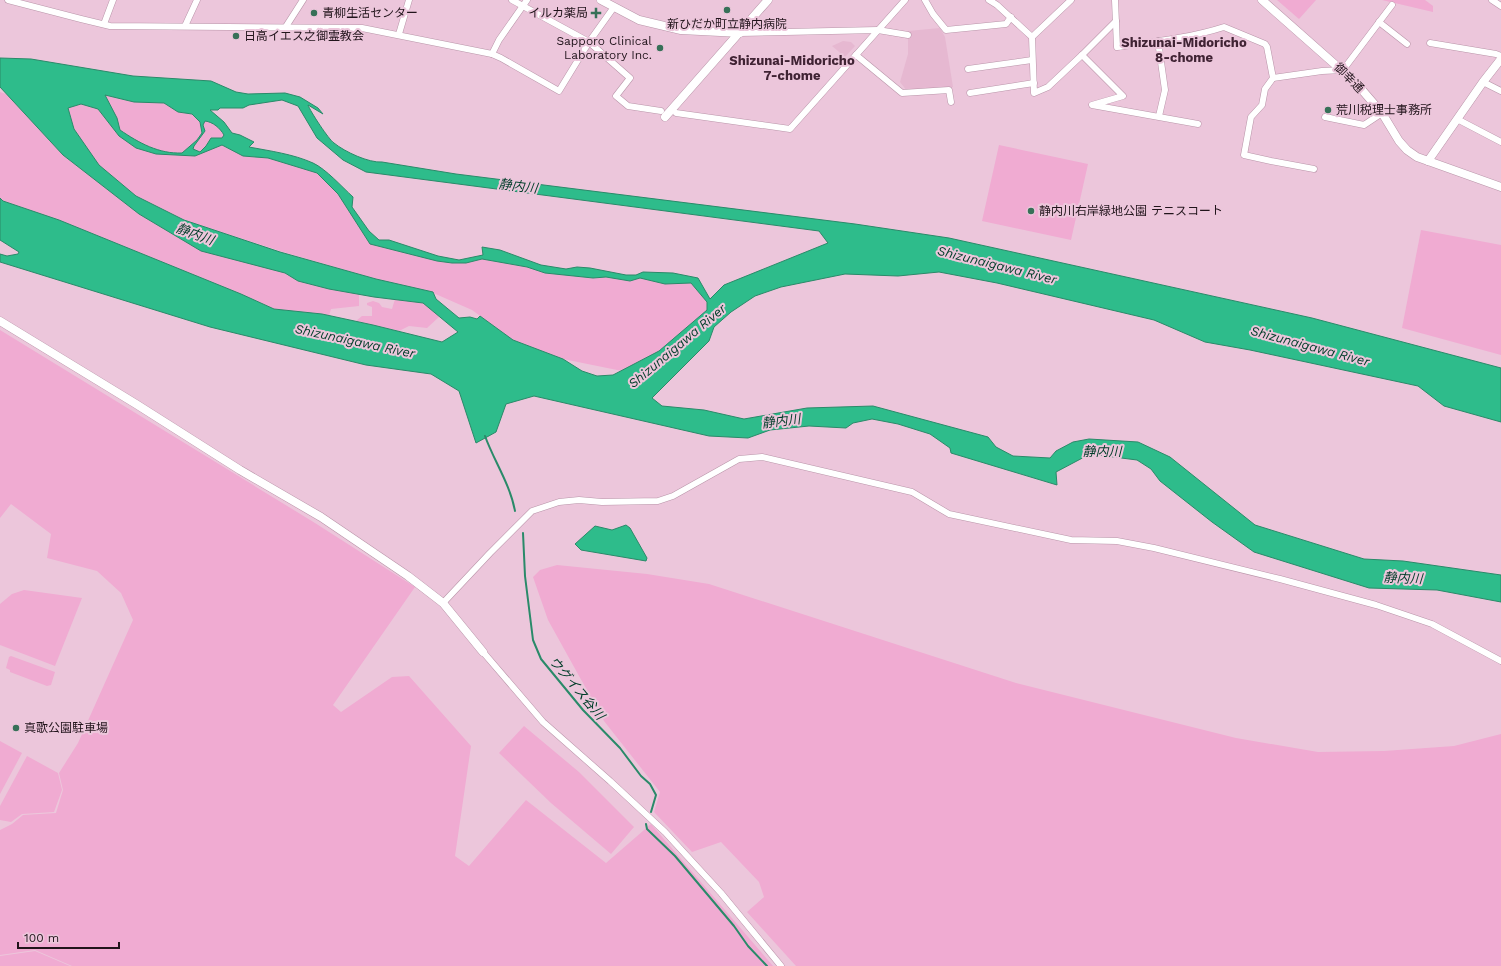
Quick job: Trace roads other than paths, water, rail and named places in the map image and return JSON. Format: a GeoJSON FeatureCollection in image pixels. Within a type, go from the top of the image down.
{"type":"FeatureCollection","features":[{"type":"Feature","properties":{"kind":"street"},"geometry":{"type":"LineString","coordinates":[[8,0],[110,26],[362,28],[399,34],[492,54],[559,91],[589,42],[614,8]]}},
{"type":"Feature","properties":{"kind":"street"},"geometry":{"type":"LineString","coordinates":[[104,24],[113,0]]}},
{"type":"Feature","properties":{"kind":"street"},"geometry":{"type":"LineString","coordinates":[[185,26],[197,0]]}},
{"type":"Feature","properties":{"kind":"street"},"geometry":{"type":"LineString","coordinates":[[285,28],[303,0]]}},
{"type":"Feature","properties":{"kind":"street"},"geometry":{"type":"LineString","coordinates":[[399,34],[408,0]]}},
{"type":"Feature","properties":{"kind":"street"},"geometry":{"type":"LineString","coordinates":[[512,0],[589,42],[630,78],[616,96],[628,106],[663,114],[740,33],[768,0]]}},
{"type":"Feature","properties":{"kind":"street"},"geometry":{"type":"LineString","coordinates":[[492,54],[499,40],[527,0]]}},
{"type":"Feature","properties":{"kind":"street"},"geometry":{"type":"LineString","coordinates":[[601,0],[639,20],[681,30],[740,33],[878,30],[908,35]]}},
{"type":"Feature","properties":{"kind":"street"},"geometry":{"type":"LineString","coordinates":[[676,113],[790,129],[905,0]]}},
{"type":"Feature","properties":{"kind":"street"},"geometry":{"type":"LineString","coordinates":[[925,0],[933,14],[946,30],[1006,24],[1011,17]]}},
{"type":"Feature","properties":{"kind":"street"},"geometry":{"type":"LineString","coordinates":[[989,0],[1011,17],[1032,37],[1034,93],[1048,87],[1116,21]]}},
{"type":"Feature","properties":{"kind":"street"},"geometry":{"type":"LineString","coordinates":[[1032,37],[1071,0]]}},
{"type":"Feature","properties":{"kind":"street"},"geometry":{"type":"LineString","coordinates":[[1115,0],[1117,47],[1213,31],[1224,27],[1265,44],[1273,78]]}},
{"type":"Feature","properties":{"kind":"street","name":"御幸通"},"geometry":{"type":"LineString","coordinates":[[1262,0],[1356,83],[1382,113],[1399,142],[1407,150],[1417,157],[1501,187]]}},
{"type":"Feature","properties":{"kind":"street"},"geometry":{"type":"LineString","coordinates":[[1492,0],[1501,6]]}},
{"type":"Feature","properties":{"kind":"street"},"geometry":{"type":"LineString","coordinates":[[1314,169],[1272,162],[1244,155],[1251,117],[1262,105],[1265,89],[1273,78],[1322,71],[1343,70],[1392,5]]}},
{"type":"Feature","properties":{"kind":"street"},"geometry":{"type":"LineString","coordinates":[[1379,22],[1407,44]]}},
{"type":"Feature","properties":{"kind":"street"},"geometry":{"type":"LineString","coordinates":[[1158,41],[1165,90],[1159,116]]}},
{"type":"Feature","properties":{"kind":"street"},"geometry":{"type":"LineString","coordinates":[[1430,43],[1501,56]]}},
{"type":"Feature","properties":{"kind":"street"},"geometry":{"type":"LineString","coordinates":[[856,55],[902,92],[948,90],[951,102]]}},
{"type":"Feature","properties":{"kind":"street"},"geometry":{"type":"LineString","coordinates":[[1082,55],[1123,96],[1092,105],[1198,124]]}},
{"type":"Feature","properties":{"kind":"street"},"geometry":{"type":"LineString","coordinates":[[1428,161],[1483,82],[1501,59]]}},
{"type":"Feature","properties":{"kind":"street"},"geometry":{"type":"LineString","coordinates":[[968,69],[1032,60]]}},
{"type":"Feature","properties":{"kind":"street"},"geometry":{"type":"LineString","coordinates":[[1483,82],[1501,91]]}},
{"type":"Feature","properties":{"kind":"street"},"geometry":{"type":"LineString","coordinates":[[970,93],[1034,83]]}},
{"type":"Feature","properties":{"kind":"street"},"geometry":{"type":"LineString","coordinates":[[1325,117],[1364,125],[1382,113]]}},
{"type":"Feature","properties":{"kind":"street"},"geometry":{"type":"LineString","coordinates":[[1457,119],[1501,142]]}},
{"type":"Feature","properties":{"kind":"street"},"geometry":{"type":"LineString","coordinates":[[0,321],[136,404],[240,470],[321,517],[408,576],[443,603],[543,722],[665,832],[721,893],[781,966]]}},
{"type":"Feature","properties":{"kind":"street"},"geometry":{"type":"LineString","coordinates":[[443,603],[532,511],[566,501],[658,501],[673,496],[739,458],[762,457],[912,492],[949,514],[1071,540],[1117,541],[1154,548],[1280,579],[1376,605],[1432,624],[1501,661]]}},
{"type":"Feature","properties":{"kind":"water"},"geometry":{"type":"Polygon","coordinates":[[[0,58],[31,59],[133,76],[211,81],[236,92],[248,94],[285,93],[300,97],[318,108],[323,114],[308,105],[328,137],[334,143],[351,153],[371,161],[456,174],[855,224],[949,238],[1312,318],[1501,368],[1501,422],[1444,406],[1418,386],[1250,350],[1205,342],[1154,320],[997,283],[939,272],[898,276],[845,274],[781,287],[755,296],[731,312],[714,327],[709,341],[652,398],[662,406],[704,410],[744,419],[807,408],[873,406],[988,437],[996,447],[1013,456],[1050,458],[1056,451],[1073,442],[1089,439],[1138,442],[1170,457],[1255,525],[1364,559],[1403,561],[1501,575],[1501,602],[1437,590],[1369,588],[1254,552],[1212,522],[1160,481],[1151,469],[1137,460],[1090,454],[1056,472],[1057,485],[951,453],[950,448],[930,434],[898,424],[872,419],[853,423],[846,428],[809,426],[770,430],[748,438],[709,436],[534,396],[506,404],[496,432],[476,443],[459,391],[431,374],[366,365],[210,327],[0,262],[0,254],[7,256],[18,254],[19,252],[0,240],[0,198],[3,201],[59,220],[241,294],[274,309],[322,314],[442,342],[458,332],[423,303],[374,297],[329,289],[298,281],[285,273],[201,251],[139,214],[63,155],[0,87],[0,58]],[[105,95],[117,118],[120,130],[150,147],[165,152],[182,153],[197,140],[202,133],[200,122],[192,114],[178,112],[164,103],[134,102],[105,95]],[[282,100],[249,105],[243,108],[220,108],[218,110],[210,110],[224,122],[232,133],[254,142],[249,147],[298,157],[323,169],[353,197],[352,207],[369,231],[379,240],[389,240],[438,256],[459,260],[483,255],[482,247],[500,250],[541,265],[566,269],[577,267],[590,268],[626,275],[636,275],[643,272],[673,273],[698,278],[710,299],[724,285],[828,243],[819,231],[366,172],[343,160],[317,138],[298,106],[282,100]],[[81,104],[68,108],[74,129],[99,165],[136,196],[184,220],[280,252],[376,279],[433,292],[436,299],[459,318],[470,317],[477,319],[480,316],[513,340],[563,359],[582,371],[597,376],[613,375],[659,351],[707,310],[707,302],[691,283],[665,284],[640,278],[630,281],[606,277],[593,278],[545,273],[527,267],[482,259],[466,263],[452,263],[437,261],[370,244],[338,194],[317,173],[268,158],[243,156],[222,145],[195,156],[156,154],[136,148],[119,136],[98,109],[81,104]],[[205,121],[203,125],[205,131],[193,149],[200,152],[211,138],[222,138],[224,135],[211,123],[205,121]]]}},
{"type":"Feature","properties":{"kind":"water"},"geometry":{"type":"Polygon","coordinates":[[[626,525],[630,528],[647,558],[646,561],[581,550],[575,544],[595,526],[612,530],[626,525]]]}},
{"type":"Feature","properties":{"kind":"waterway","name":"ウグイス谷川"},"geometry":{"type":"LineString","coordinates":[[485,436],[506,482],[515,511]]}},
{"type":"Feature","properties":{"kind":"waterway","name":"ウグイス谷川"},"geometry":{"type":"LineString","coordinates":[[523,533],[525,576],[533,640],[541,659],[583,710],[620,748],[641,776],[650,784],[656,795],[651,812]]}},
{"type":"Feature","properties":{"kind":"waterway","name":"ウグイス谷川"},"geometry":{"type":"LineString","coordinates":[[646,824],[647,829],[675,856],[734,926],[748,946],[767,966]]}},
{"type":"Feature","properties":{"kind":"place","name":"新ひだか町立静内病院"},"geometry":{"type":"Point","coordinates":[727,10]}},
{"type":"Feature","properties":{"kind":"place","name":"青柳生活センター"},"geometry":{"type":"Point","coordinates":[314,13]}},
{"type":"Feature","properties":{"kind":"place","name":"イルカ薬局"},"geometry":{"type":"Point","coordinates":[596,13]}},
{"type":"Feature","properties":{"kind":"place","name":"日高イエス之御霊教会"},"geometry":{"type":"Point","coordinates":[236,36]}},
{"type":"Feature","properties":{"kind":"place","name":"Sapporo Clinical Laboratory Inc."},"geometry":{"type":"Point","coordinates":[660,48]}},
{"type":"Feature","properties":{"kind":"place","name":"荒川税理士事務所"},"geometry":{"type":"Point","coordinates":[1328,110]}},
{"type":"Feature","properties":{"kind":"place","name":"静内川右岸緑地公園 テニスコート"},"geometry":{"type":"Point","coordinates":[1031,211]}},
{"type":"Feature","properties":{"kind":"place","name":"真歌公園駐車場"},"geometry":{"type":"Point","coordinates":[16,728]}},
{"type":"Feature","properties":{"kind":"district","name":"Shizunai-Midoricho 8-chome"},"geometry":{"type":"Point","coordinates":[1184,50]}},
{"type":"Feature","properties":{"kind":"district","name":"Shizunai-Midoricho 7-chome"},"geometry":{"type":"Point","coordinates":[792,68]}},
{"type":"Feature","properties":{"kind":"water label","name":"静内川"},"geometry":{"type":"Point","coordinates":[518,186]}},
{"type":"Feature","properties":{"kind":"water label","name":"静内川"},"geometry":{"type":"Point","coordinates":[195,234]}},
{"type":"Feature","properties":{"kind":"water label","name":"Shizunaigawa River"},"geometry":{"type":"Point","coordinates":[997,265]}},
{"type":"Feature","properties":{"kind":"water label","name":"Shizunaigawa River"},"geometry":{"type":"Point","coordinates":[355,341]}},
{"type":"Feature","properties":{"kind":"water label","name":"Shizunaigawa River"},"geometry":{"type":"Point","coordinates":[677,346]}},
{"type":"Feature","properties":{"kind":"water label","name":"Shizunaigawa River"},"geometry":{"type":"Point","coordinates":[1310,346]}},
{"type":"Feature","properties":{"kind":"water label","name":"静内川"},"geometry":{"type":"Point","coordinates":[781,421]}},
{"type":"Feature","properties":{"kind":"water label","name":"静内川"},"geometry":{"type":"Point","coordinates":[1102,451]}},
{"type":"Feature","properties":{"kind":"water label","name":"静内川"},"geometry":{"type":"Point","coordinates":[1403,578]}}]}
